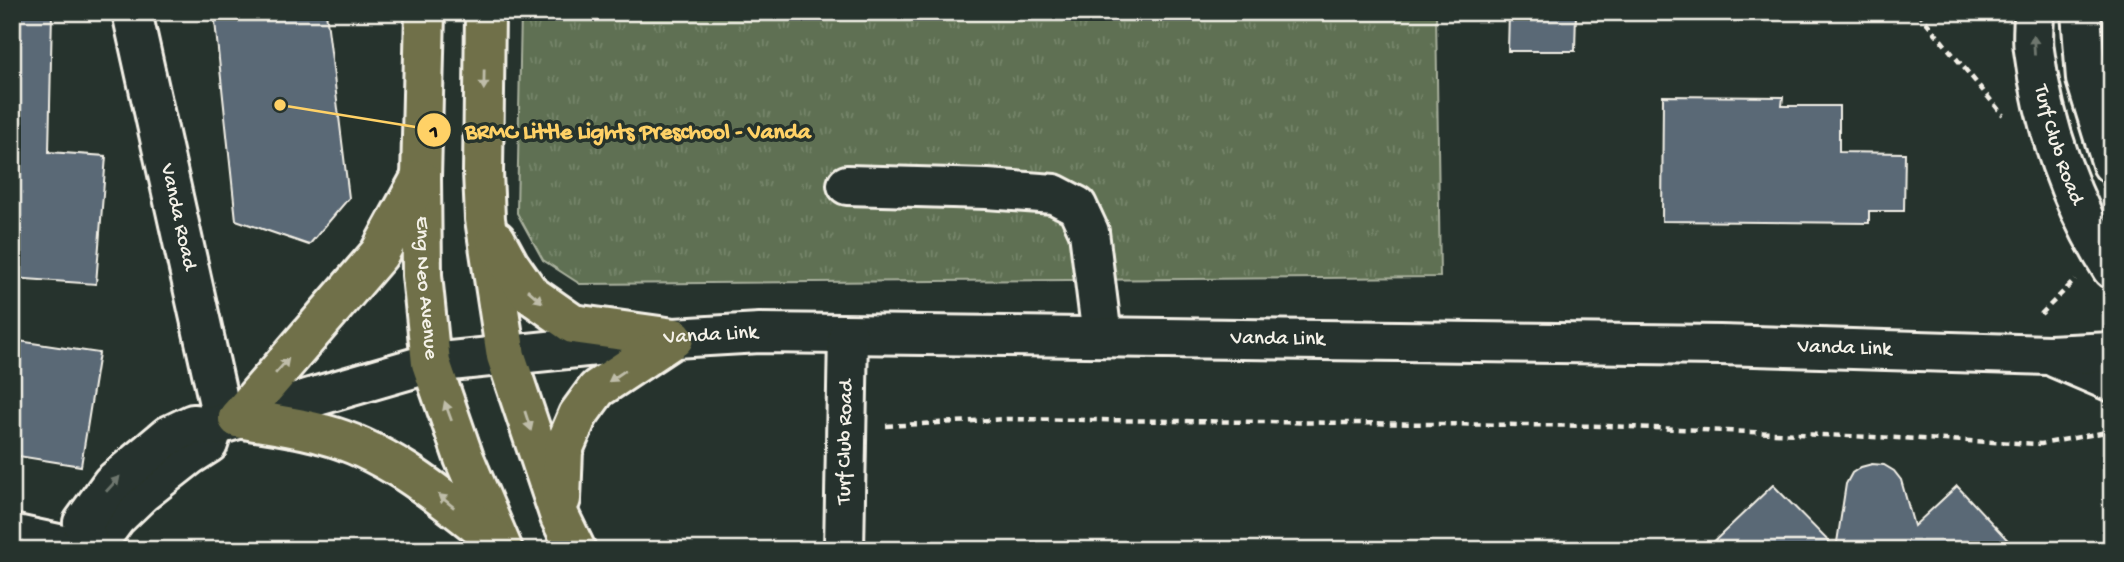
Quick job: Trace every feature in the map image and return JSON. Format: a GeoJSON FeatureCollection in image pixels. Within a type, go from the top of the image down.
{"type":"FeatureCollection","features":[{"type":"Feature","properties":{"kind":"main road","name":"Eng Neo Avenue"},"geometry":{"type":"LineString","coordinates":[[425,12],[421,178],[422,275],[431,363],[464,458],[501,546]]}},
{"type":"Feature","properties":{"kind":"main road"},"geometry":{"type":"LineString","coordinates":[[485,12],[485,219],[506,356],[568,534]]}},
{"type":"Feature","properties":{"kind":"main road"},"geometry":{"type":"LineString","coordinates":[[225,422],[379,254],[421,178]]}},
{"type":"Feature","properties":{"kind":"main road"},"geometry":{"type":"LineString","coordinates":[[485,219],[509,264],[530,294],[573,324],[674,338]]}},
{"type":"Feature","properties":{"kind":"main road"},"geometry":{"type":"LineString","coordinates":[[568,534],[563,450],[578,415],[597,389],[674,338]]}},
{"type":"Feature","properties":{"kind":"main road"},"geometry":{"type":"LineString","coordinates":[[225,422],[324,434],[368,452],[422,481],[501,546]]}},
{"type":"Feature","properties":{"kind":"street","name":"Vanda Road"},"geometry":{"type":"LineString","coordinates":[[132,12],[225,422]]}},
{"type":"Feature","properties":{"kind":"street","name":"Turf Club Road"},"geometry":{"type":"LineString","coordinates":[[2034,12],[2034,49],[2045,108],[2064,172],[2081,215],[2112,269]]}},
{"type":"Feature","properties":{"kind":"street","name":"Turf Club Road"},"geometry":{"type":"LineString","coordinates":[[2081,12],[2086,79],[2112,164]]}},
{"type":"Feature","properties":{"kind":"street"},"geometry":{"type":"LineString","coordinates":[[848,185],[1054,194],[1077,206],[1089,232],[1102,337]]}},
{"type":"Feature","properties":{"kind":"street","name":"Vanda Link"},"geometry":{"type":"LineString","coordinates":[[506,356],[674,338],[760,333],[1720,345],[2049,355],[2112,352]]}},
{"type":"Feature","properties":{"kind":"street","name":"Turf Club Road"},"geometry":{"type":"LineString","coordinates":[[844,550],[848,335]]}},
{"type":"Feature","properties":{"kind":"street","name":"Vanda Link"},"geometry":{"type":"LineString","coordinates":[[2049,355],[2112,383]]}},
{"type":"Feature","properties":{"kind":"street"},"geometry":{"type":"LineString","coordinates":[[12,534],[84,547],[102,537],[116,518],[142,493],[208,444],[225,422],[431,363],[506,356]]}},
{"type":"Feature","properties":{"kind":"path"},"geometry":{"type":"LineString","coordinates":[[1918,12],[2007,119]]}},
{"type":"Feature","properties":{"kind":"path"},"geometry":{"type":"LineString","coordinates":[[846,428],[1007,419],[1608,426],[2041,444],[2112,431]]}},
{"type":"Feature","properties":{"kind":"green space"},"geometry":{"type":"Polygon","coordinates":[[[521,12],[1436,12],[1440,277],[580,284],[543,260],[517,213],[521,12]]]}},
{"type":"Feature","properties":{"kind":"building"},"geometry":{"type":"Polygon","coordinates":[[[12,12],[52,12],[49,152],[106,156],[96,284],[12,278],[12,12]]]}},
{"type":"Feature","properties":{"kind":"building"},"geometry":{"type":"Polygon","coordinates":[[[214,12],[326,12],[349,198],[309,245],[236,220],[214,12]]]}},
{"type":"Feature","properties":{"kind":"building"},"geometry":{"type":"Polygon","coordinates":[[[1509,12],[1576,12],[1575,51],[1508,51],[1509,12]]]}},
{"type":"Feature","properties":{"kind":"building"},"geometry":{"type":"Polygon","coordinates":[[[1663,96],[1783,97],[1782,106],[1839,106],[1839,152],[1905,153],[1904,211],[1869,211],[1869,223],[1662,221],[1663,96]]]}},
{"type":"Feature","properties":{"kind":"building"},"geometry":{"type":"Polygon","coordinates":[[[12,340],[99,353],[81,466],[12,455],[12,340]]]}},
{"type":"Feature","properties":{"kind":"building"},"geometry":{"type":"Polygon","coordinates":[[[1872,464],[1884,465],[1894,471],[1901,480],[1914,526],[1957,486],[2017,550],[1705,550],[1773,485],[1836,549],[1846,484],[1852,473],[1872,464]]]}},
{"type":"Feature","properties":{"kind":"place","name":"BRMC Little Lights Preschool - Vanda"},"geometry":{"type":"Point","coordinates":[280,105]}}]}
